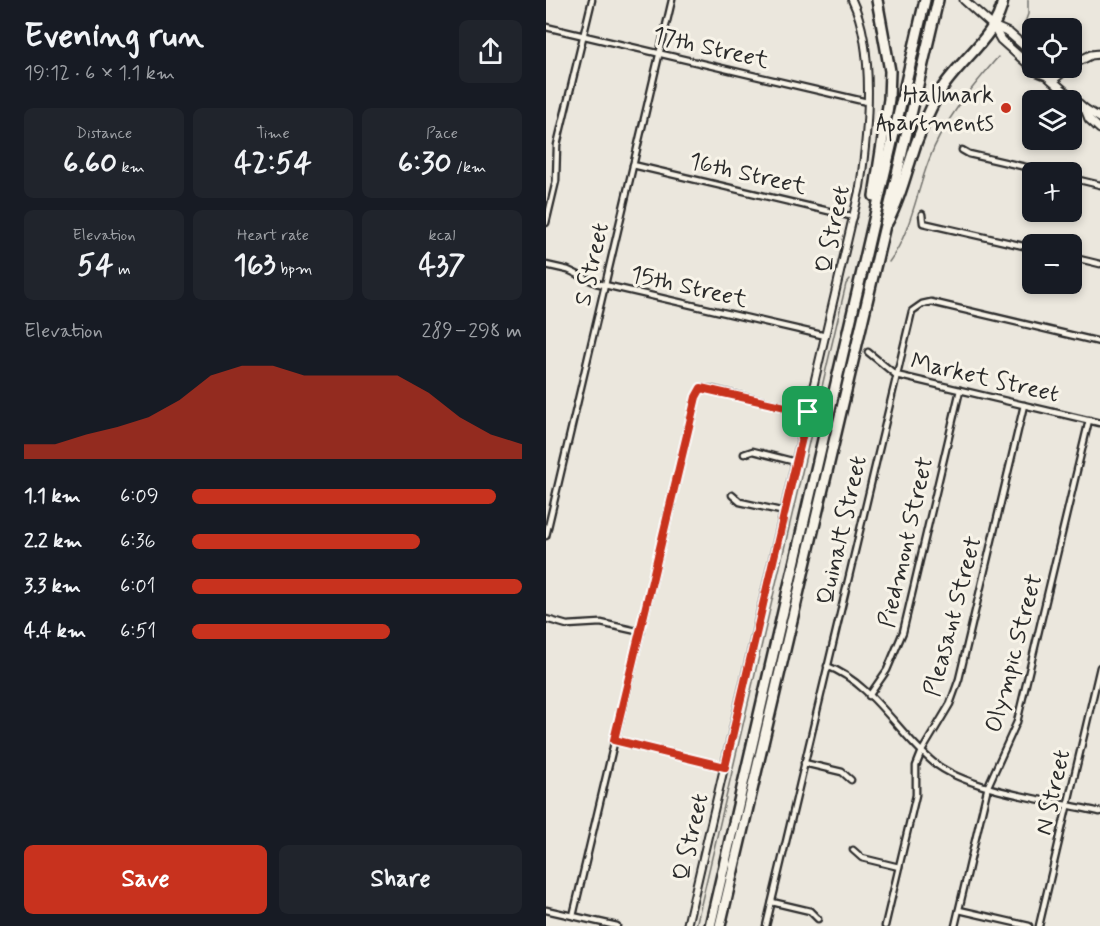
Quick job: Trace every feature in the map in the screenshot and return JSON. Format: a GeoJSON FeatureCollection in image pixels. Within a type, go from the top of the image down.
{"type":"FeatureCollection","features":[{"type":"Feature","properties":{"kind":"highway"},"geometry":{"type":"LineString","coordinates":[[874,219],[872,203],[885,130],[890,71],[877,0]]}},
{"type":"Feature","properties":{"kind":"highway"},"geometry":{"type":"LineString","coordinates":[[710,926],[925,0]]}},
{"type":"Feature","properties":{"kind":"highway"},"geometry":{"type":"LineString","coordinates":[[720,926],[938,0]]}},
{"type":"Feature","properties":{"kind":"highway"},"geometry":{"type":"LineString","coordinates":[[883,230],[894,212],[911,159],[941,90],[993,26],[1001,11],[1003,0]]}},
{"type":"Feature","properties":{"kind":"main road"},"geometry":{"type":"LineString","coordinates":[[964,0],[993,26],[1009,33],[1022,44]]}},
{"type":"Feature","properties":{"kind":"main road"},"geometry":{"type":"LineString","coordinates":[[993,26],[1001,40],[1022,59]]}},
{"type":"Feature","properties":{"kind":"main road"},"geometry":{"type":"LineString","coordinates":[[1082,60],[1100,54]]}},
{"type":"Feature","properties":{"kind":"main road"},"geometry":{"type":"LineString","coordinates":[[1052,78],[1085,109],[1100,118]]}},
{"type":"Feature","properties":{"kind":"main road"},"geometry":{"type":"LineString","coordinates":[[1085,109],[1089,119],[1100,129]]}},
{"type":"Feature","properties":{"kind":"street"},"geometry":{"type":"LineString","coordinates":[[546,223],[556,181],[557,145],[592,0]]}},
{"type":"Feature","properties":{"kind":"street","name":"S Street"},"geometry":{"type":"LineString","coordinates":[[546,536],[672,0]]}},
{"type":"Feature","properties":{"kind":"street","name":"Q Street"},"geometry":{"type":"LineString","coordinates":[[687,926],[854,217],[864,162],[867,102],[862,29],[852,0]]}},
{"type":"Feature","properties":{"kind":"street","name":"17th Street"},"geometry":{"type":"LineString","coordinates":[[546,27],[867,102]]}},
{"type":"Feature","properties":{"kind":"street"},"geometry":{"type":"LineString","coordinates":[[962,150],[969,154],[1022,166]]}},
{"type":"Feature","properties":{"kind":"street","name":"16th Street"},"geometry":{"type":"LineString","coordinates":[[633,165],[854,217]]}},
{"type":"Feature","properties":{"kind":"street"},"geometry":{"type":"LineString","coordinates":[[1082,181],[1100,185]]}},
{"type":"Feature","properties":{"kind":"street"},"geometry":{"type":"LineString","coordinates":[[922,213],[922,223],[1022,246]]}},
{"type":"Feature","properties":{"kind":"street"},"geometry":{"type":"LineString","coordinates":[[1082,260],[1100,264]]}},
{"type":"Feature","properties":{"kind":"street","name":"15th Street"},"geometry":{"type":"LineString","coordinates":[[546,265],[605,285],[826,336]]}},
{"type":"Feature","properties":{"kind":"street","name":"Quinalt Street"},"geometry":{"type":"LineString","coordinates":[[766,926],[909,317],[916,307],[931,302],[1100,342]]}},
{"type":"Feature","properties":{"kind":"street","name":"Market Street"},"geometry":{"type":"LineString","coordinates":[[868,352],[896,375],[1100,423]]}},
{"type":"Feature","properties":{"kind":"street"},"geometry":{"type":"LineString","coordinates":[[573,915],[696,397],[701,388],[808,412]]}},
{"type":"Feature","properties":{"kind":"street","name":"Piedmont Street"},"geometry":{"type":"LineString","coordinates":[[869,696],[887,670],[903,632],[960,390]]}},
{"type":"Feature","properties":{"kind":"street","name":"Pleasant Street"},"geometry":{"type":"LineString","coordinates":[[885,926],[916,795],[916,766],[922,751],[950,704],[959,679],[1024,405]]}},
{"type":"Feature","properties":{"kind":"street","name":"Olympic Street"},"geometry":{"type":"LineString","coordinates":[[955,926],[988,786],[1017,722],[1089,420]]}},
{"type":"Feature","properties":{"kind":"street"},"geometry":{"type":"LineString","coordinates":[[744,454],[753,451],[796,462]]}},
{"type":"Feature","properties":{"kind":"street"},"geometry":{"type":"LineString","coordinates":[[732,495],[740,502],[785,512]]}},
{"type":"Feature","properties":{"kind":"street"},"geometry":{"type":"LineString","coordinates":[[546,619],[567,624],[601,623],[640,632]]}},
{"type":"Feature","properties":{"kind":"street"},"geometry":{"type":"LineString","coordinates":[[827,666],[848,676],[934,763],[964,780],[1100,812]]}},
{"type":"Feature","properties":{"kind":"street","name":"N Street"},"geometry":{"type":"LineString","coordinates":[[1039,926],[1100,667]]}},
{"type":"Feature","properties":{"kind":"street"},"geometry":{"type":"LineString","coordinates":[[614,740],[725,767]]}},
{"type":"Feature","properties":{"kind":"street"},"geometry":{"type":"LineString","coordinates":[[804,763],[842,772],[850,780]]}},
{"type":"Feature","properties":{"kind":"street"},"geometry":{"type":"LineString","coordinates":[[853,850],[862,858],[899,867]]}},
{"type":"Feature","properties":{"kind":"street"},"geometry":{"type":"LineString","coordinates":[[772,902],[810,911],[818,918]]}},
{"type":"Feature","properties":{"kind":"street"},"geometry":{"type":"LineString","coordinates":[[546,910],[617,926]]}},
{"type":"Feature","properties":{"kind":"street"},"geometry":{"type":"LineString","coordinates":[[959,910],[1029,926]]}},
{"type":"Feature","properties":{"kind":"waterway"},"geometry":{"type":"LineString","coordinates":[[1027,18],[1028,0]]}},
{"type":"Feature","properties":{"kind":"waterway"},"geometry":{"type":"LineString","coordinates":[[889,262],[908,226],[929,160],[942,132],[959,106],[998,57]]}},
{"type":"Feature","properties":{"kind":"waterway"},"geometry":{"type":"LineString","coordinates":[[696,926],[846,284],[850,279]]}},
{"type":"Feature","properties":{"kind":"place","name":"Hallmark Apartments"},"geometry":{"type":"Point","coordinates":[1006,108]}},
{"type":"Feature","properties":{"kind":"route"},"geometry":{"type":"LineString","coordinates":[[701,388],[808,412],[725,767],[614,740],[696,397],[701,388]]}}]}
